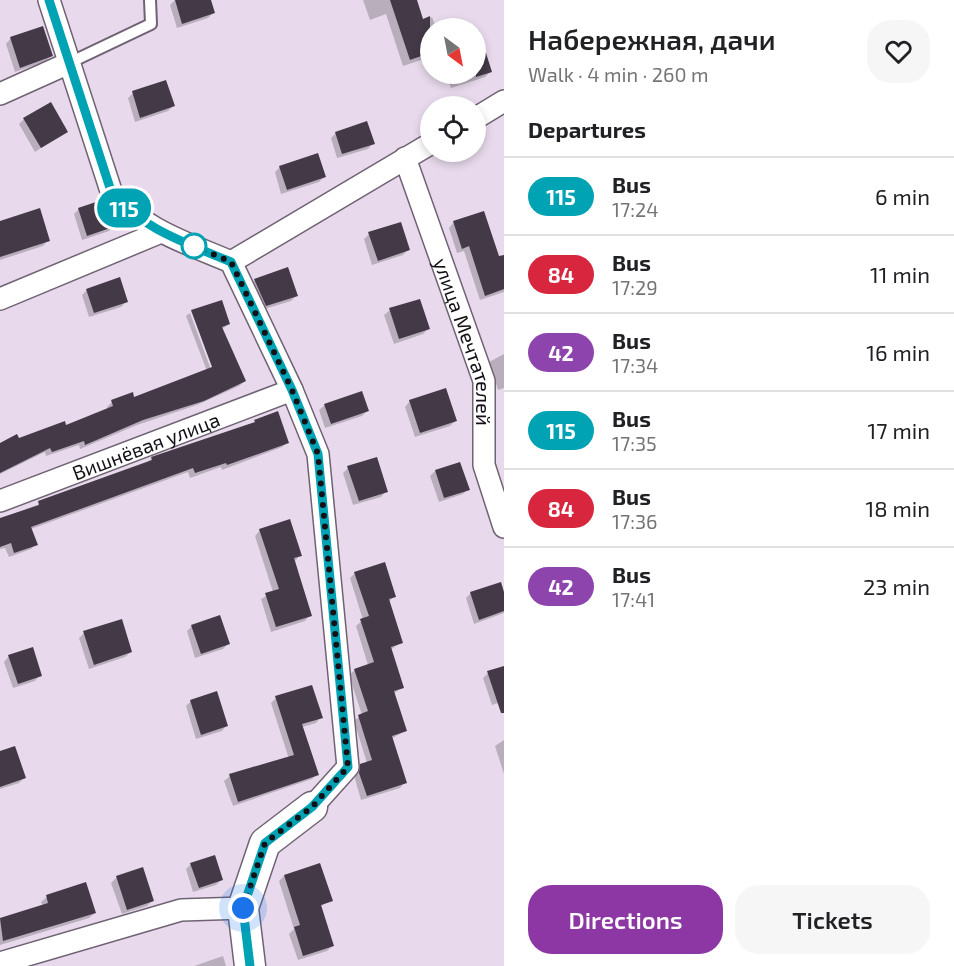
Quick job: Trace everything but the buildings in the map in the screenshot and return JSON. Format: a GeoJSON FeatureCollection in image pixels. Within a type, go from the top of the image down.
{"type":"FeatureCollection","features":[{"type":"Feature","properties":{"kind":"street"},"geometry":{"type":"LineString","coordinates":[[49,0],[111,191],[124,208],[161,232],[231,262],[292,390],[318,454],[348,767],[312,807],[265,843],[243,908],[250,966]]}},
{"type":"Feature","properties":{"kind":"street"},"geometry":{"type":"LineString","coordinates":[[0,94],[69,63]]}},
{"type":"Feature","properties":{"kind":"street"},"geometry":{"type":"LineString","coordinates":[[486,112],[504,101]]}},
{"type":"Feature","properties":{"kind":"street"},"geometry":{"type":"LineString","coordinates":[[231,262],[420,150]]}},
{"type":"Feature","properties":{"kind":"street","name":"улица Мечтателей"},"geometry":{"type":"LineString","coordinates":[[405,158],[484,381],[484,465],[504,527]]}},
{"type":"Feature","properties":{"kind":"street"},"geometry":{"type":"LineString","coordinates":[[0,299],[161,232]]}},
{"type":"Feature","properties":{"kind":"street","name":"Вишнёвая улица"},"geometry":{"type":"LineString","coordinates":[[0,501],[292,390]]}},
{"type":"Feature","properties":{"kind":"street"},"geometry":{"type":"LineString","coordinates":[[0,963],[181,910],[243,908]]}},
{"type":"Feature","properties":{"kind":"lane"},"geometry":{"type":"LineString","coordinates":[[69,63],[151,24],[150,0]]}},
{"type":"Feature","properties":{"kind":"bus line","name":"115"},"geometry":{"type":"LineString","coordinates":[[49,0],[111,191],[124,208],[161,232],[231,262],[292,390],[318,454],[348,767],[312,807],[265,843],[243,908],[250,966]]}},
{"type":"Feature","properties":{"kind":"route"},"geometry":{"type":"LineString","coordinates":[[194,246],[231,262],[292,390],[318,454],[348,767],[312,807],[265,843],[243,908]]}}]}
